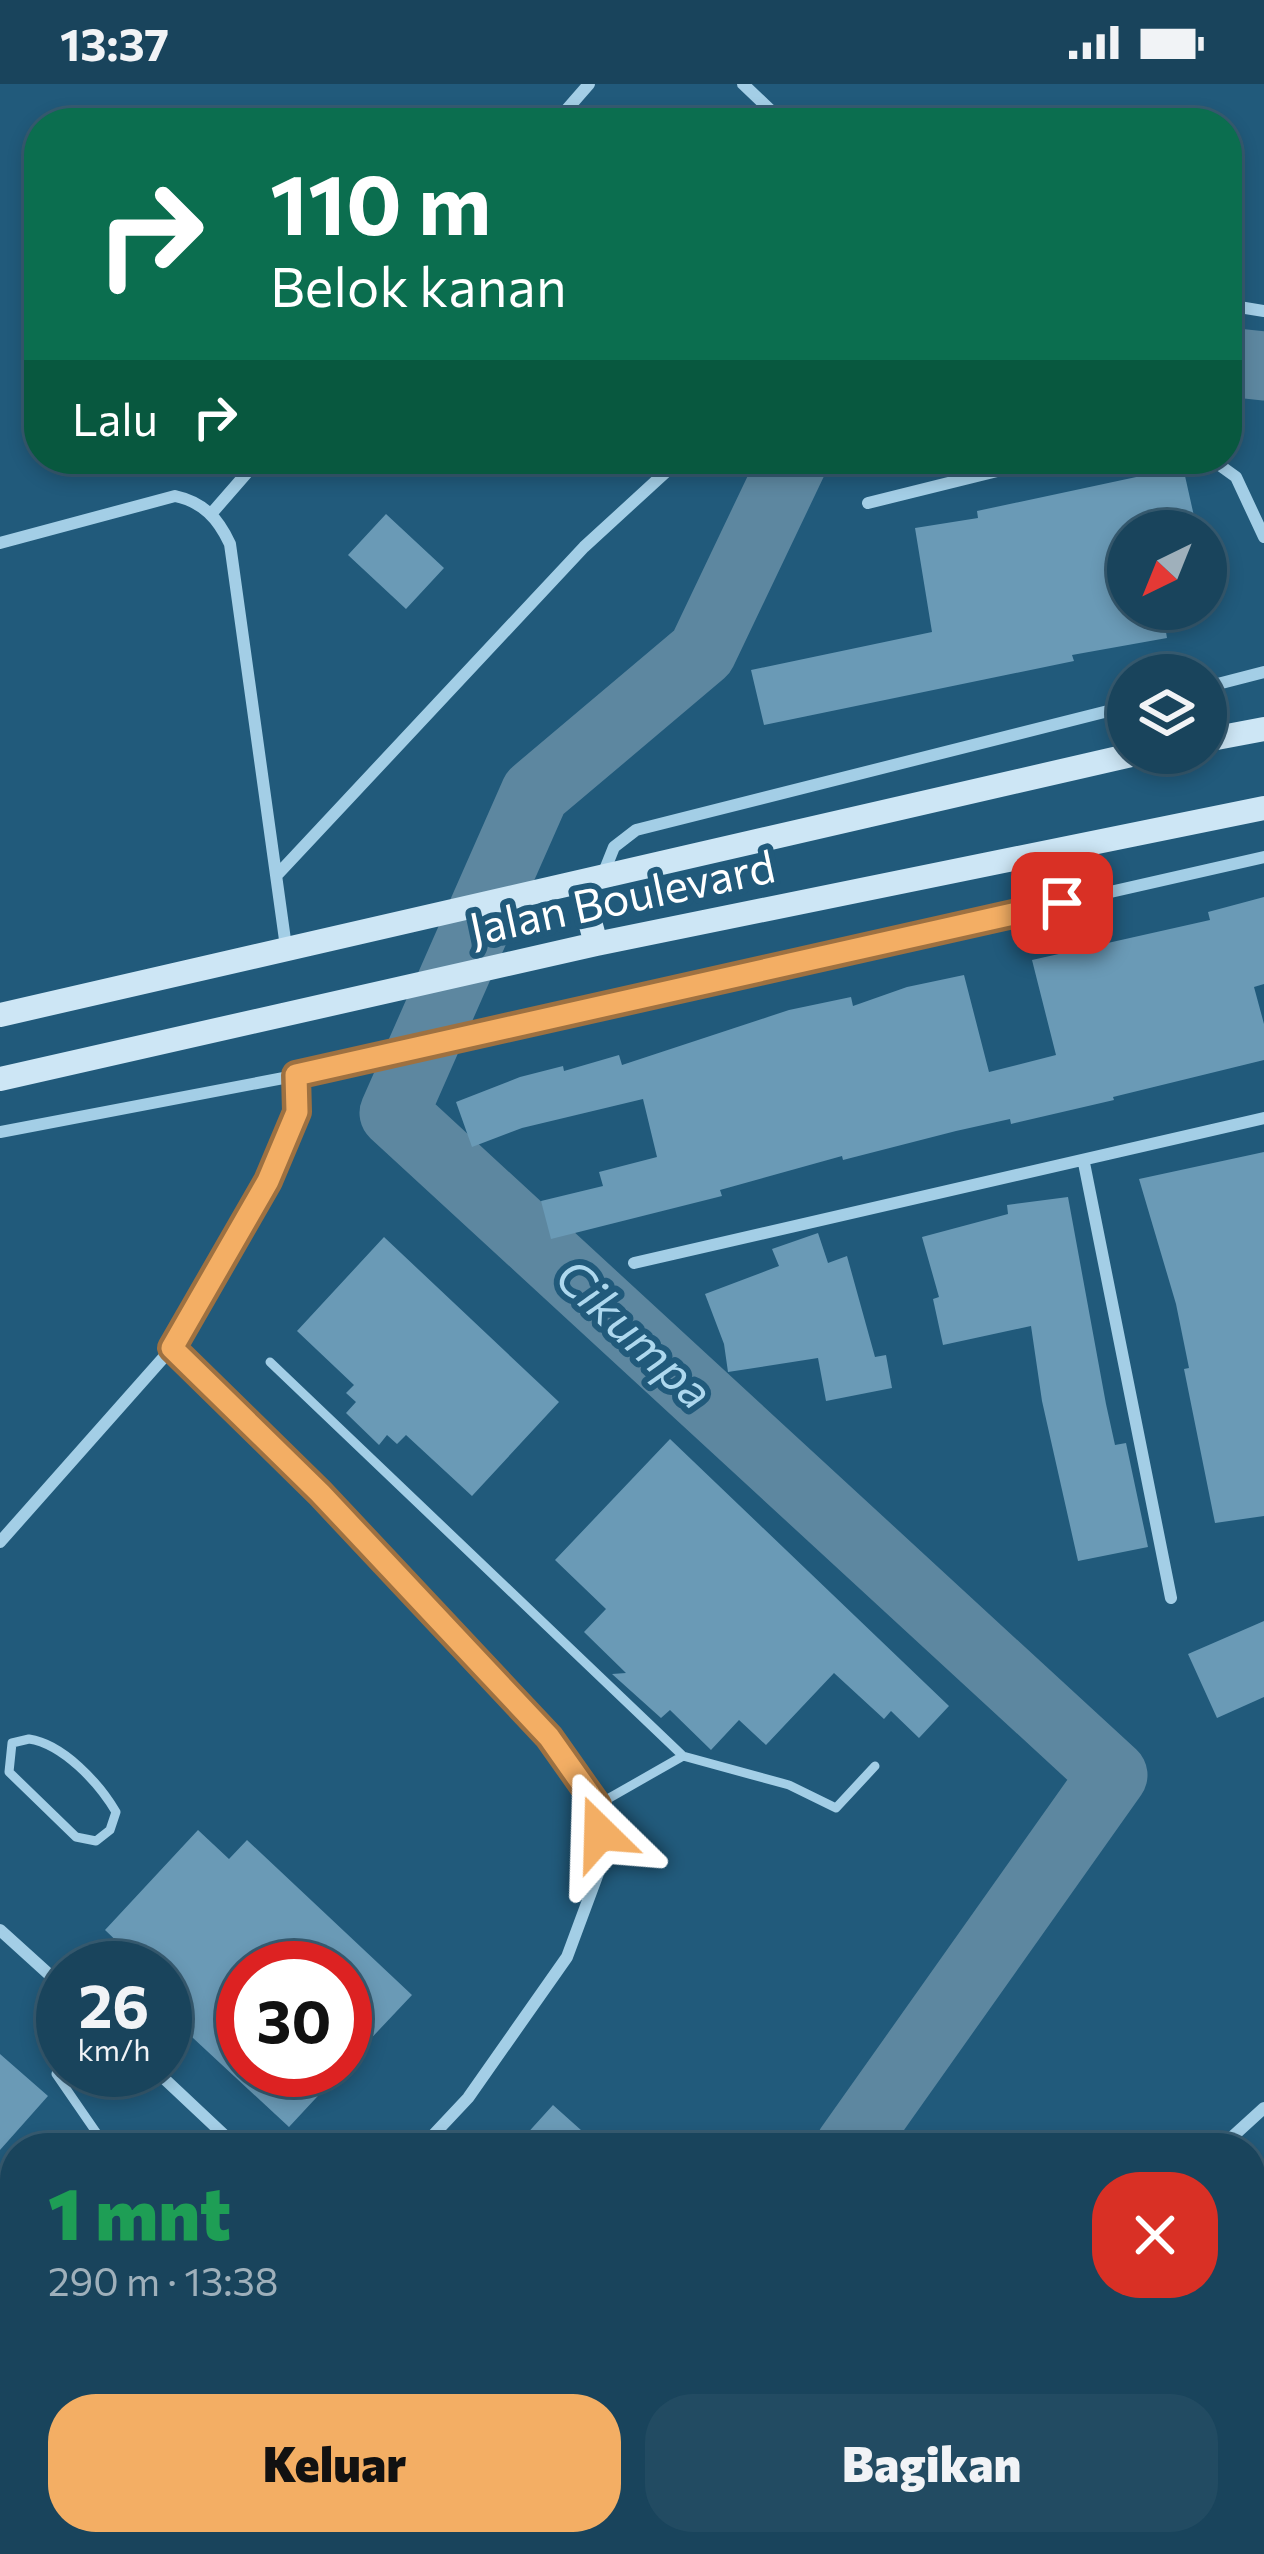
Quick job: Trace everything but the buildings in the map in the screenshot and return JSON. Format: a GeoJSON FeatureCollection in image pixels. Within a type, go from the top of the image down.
{"type":"FeatureCollection","features":[{"type":"Feature","properties":{"kind":"main road"},"geometry":{"type":"LineString","coordinates":[[1227,736],[1264,729]]}},
{"type":"Feature","properties":{"kind":"main road","name":"Jalan Boulevard"},"geometry":{"type":"LineString","coordinates":[[4,1010],[1107,761]]}},
{"type":"Feature","properties":{"kind":"main road","name":"Jalan Boulevard"},"geometry":{"type":"LineString","coordinates":[[0,1079],[596,944],[1264,808]]}},
{"type":"Feature","properties":{"kind":"main road"},"geometry":{"type":"LineString","coordinates":[[591,881],[596,944]]}},
{"type":"Feature","properties":{"kind":"street"},"geometry":{"type":"LineString","coordinates":[[568,108],[589,84]]}},
{"type":"Feature","properties":{"kind":"street"},"geometry":{"type":"LineString","coordinates":[[743,84],[768,108]]}},
{"type":"Feature","properties":{"kind":"street"},"geometry":{"type":"LineString","coordinates":[[211,514],[246,474]]}},
{"type":"Feature","properties":{"kind":"street"},"geometry":{"type":"LineString","coordinates":[[278,875],[584,547],[664,474]]}},
{"type":"Feature","properties":{"kind":"street"},"geometry":{"type":"LineString","coordinates":[[868,502],[983,474]]}},
{"type":"Feature","properties":{"kind":"street"},"geometry":{"type":"LineString","coordinates":[[1233,474],[1264,536]]}},
{"type":"Feature","properties":{"kind":"street"},"geometry":{"type":"LineString","coordinates":[[0,543],[175,496],[195,500],[211,514],[230,544],[286,947]]}},
{"type":"Feature","properties":{"kind":"street"},"geometry":{"type":"LineString","coordinates":[[1227,682],[1264,672]]}},
{"type":"Feature","properties":{"kind":"street"},"geometry":{"type":"LineString","coordinates":[[591,881],[614,848],[636,830],[1107,711]]}},
{"type":"Feature","properties":{"kind":"street"},"geometry":{"type":"LineString","coordinates":[[0,1132],[296,1075],[1264,857]]}},
{"type":"Feature","properties":{"kind":"street"},"geometry":{"type":"LineString","coordinates":[[0,1542],[172,1348],[268,1181],[297,1112],[296,1075]]}},
{"type":"Feature","properties":{"kind":"street"},"geometry":{"type":"LineString","coordinates":[[634,1263],[1264,1118]]}},
{"type":"Feature","properties":{"kind":"street"},"geometry":{"type":"LineString","coordinates":[[1084,1163],[1171,1598]]}},
{"type":"Feature","properties":{"kind":"street"},"geometry":{"type":"LineString","coordinates":[[172,1348],[320,1493],[549,1737],[597,1805],[603,1860],[567,1957],[468,2098],[435,2133]]}},
{"type":"Feature","properties":{"kind":"street"},"geometry":{"type":"LineString","coordinates":[[0,1930],[36,1963]]}},
{"type":"Feature","properties":{"kind":"street"},"geometry":{"type":"LineString","coordinates":[[184,2097],[222,2133]]}},
{"type":"Feature","properties":{"kind":"street"},"geometry":{"type":"LineString","coordinates":[[1236,2133],[1264,2108]]}},
{"type":"Feature","properties":{"kind":"lane"},"geometry":{"type":"LineString","coordinates":[[270,1362],[683,1756],[790,1785],[836,1808],[874,1766]]}},
{"type":"Feature","properties":{"kind":"lane"},"geometry":{"type":"LineString","coordinates":[[0,1732],[12,1743],[49,1742],[106,1796],[116,1812],[110,1829],[96,1841],[76,1837],[9,1772],[12,1743]]}},
{"type":"Feature","properties":{"kind":"lane"},"geometry":{"type":"LineString","coordinates":[[597,1805],[683,1756]]}},
{"type":"Feature","properties":{"kind":"lane"},"geometry":{"type":"LineString","coordinates":[[72,2097],[96,2133]]}},
{"type":"Feature","properties":{"kind":"waterway","name":"Cikumpa"},"geometry":{"type":"LineString","coordinates":[[1242,364],[1264,366]]}},
{"type":"Feature","properties":{"kind":"waterway","name":"Cikumpa"},"geometry":{"type":"LineString","coordinates":[[787,474],[702,652],[535,793],[394,1113],[1113,1775],[860,2133]]}},
{"type":"Feature","properties":{"kind":"route"},"geometry":{"type":"LineString","coordinates":[[600,1833],[597,1805],[549,1737],[320,1493],[172,1348],[268,1181],[297,1112],[296,1075],[1062,903]]}}]}
